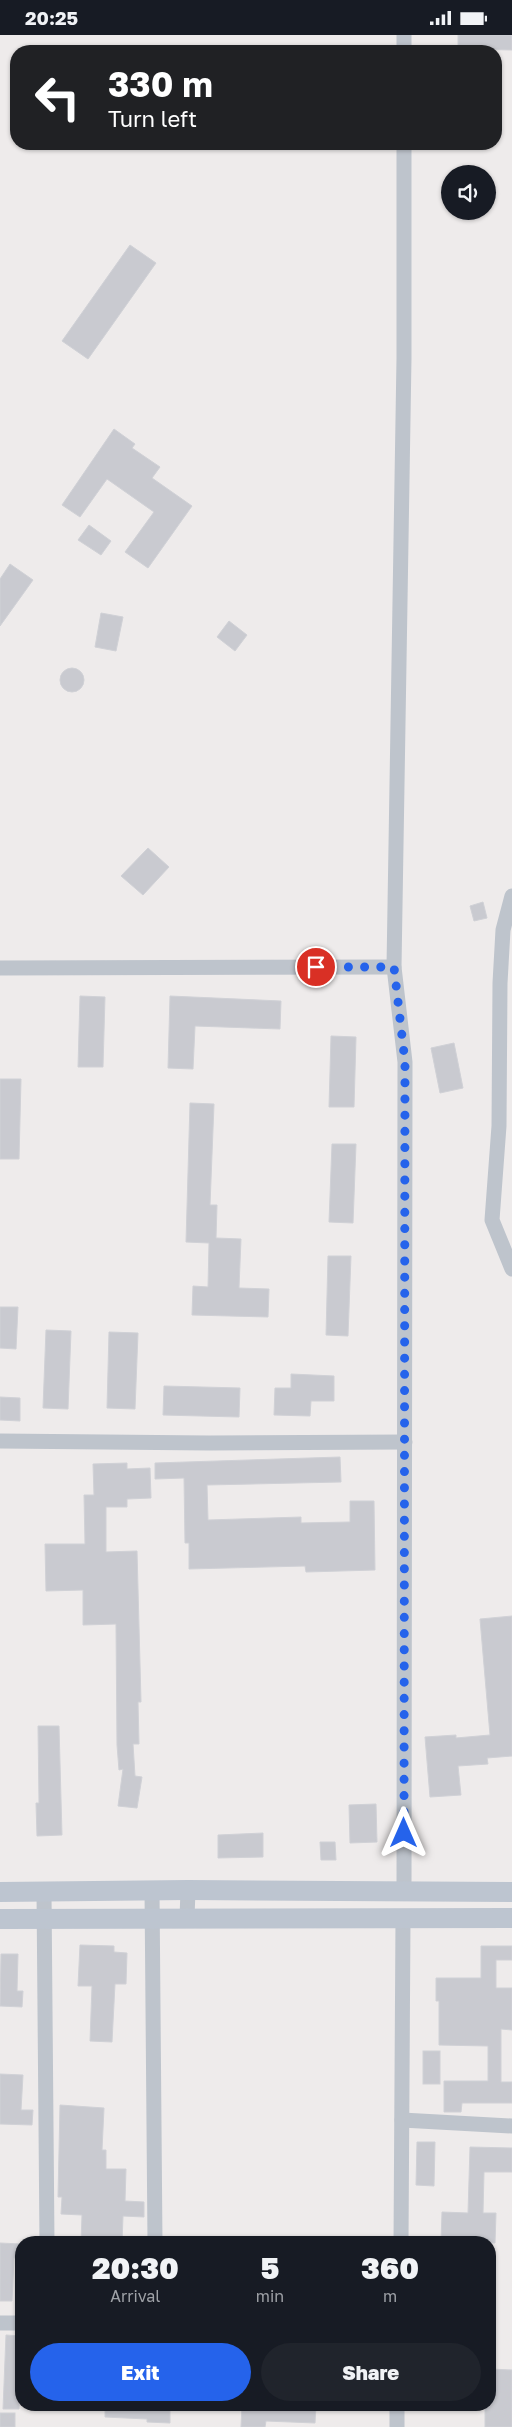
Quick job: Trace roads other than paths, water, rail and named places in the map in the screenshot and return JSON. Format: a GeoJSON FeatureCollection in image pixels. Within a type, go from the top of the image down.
{"type":"FeatureCollection","features":[{"type":"Feature","properties":{"kind":"main road"},"geometry":{"type":"LineString","coordinates":[[0,1892],[152,1890],[512,1891]]}},
{"type":"Feature","properties":{"kind":"main road"},"geometry":{"type":"LineString","coordinates":[[403,1918],[404,1892]]}},
{"type":"Feature","properties":{"kind":"main road"},"geometry":{"type":"LineString","coordinates":[[0,1919],[512,1918]]}},
{"type":"Feature","properties":{"kind":"street"},"geometry":{"type":"LineString","coordinates":[[404,150],[404,357],[394,967],[405,1062],[404,1892]]}},
{"type":"Feature","properties":{"kind":"street"},"geometry":{"type":"LineString","coordinates":[[512,896],[503,930],[500,983],[499,1126],[492,1220],[512,1269]]}},
{"type":"Feature","properties":{"kind":"street"},"geometry":{"type":"LineString","coordinates":[[0,968],[394,967]]}},
{"type":"Feature","properties":{"kind":"street"},"geometry":{"type":"LineString","coordinates":[[0,1441],[405,1442]]}},
{"type":"Feature","properties":{"kind":"street"},"geometry":{"type":"LineString","coordinates":[[152,1890],[155,2236]]}},
{"type":"Feature","properties":{"kind":"street"},"geometry":{"type":"LineString","coordinates":[[187,1918],[188,1890]]}},
{"type":"Feature","properties":{"kind":"street"},"geometry":{"type":"LineString","coordinates":[[44,1892],[47,2236]]}},
{"type":"Feature","properties":{"kind":"street"},"geometry":{"type":"LineString","coordinates":[[401,2236],[403,1918]]}},
{"type":"Feature","properties":{"kind":"street"},"geometry":{"type":"LineString","coordinates":[[402,2120],[512,2126]]}},
{"type":"Feature","properties":{"kind":"street"},"geometry":{"type":"LineString","coordinates":[[0,2323],[15,2323]]}},
{"type":"Feature","properties":{"kind":"street"},"geometry":{"type":"LineString","coordinates":[[397,2427],[398,2411]]}}]}
